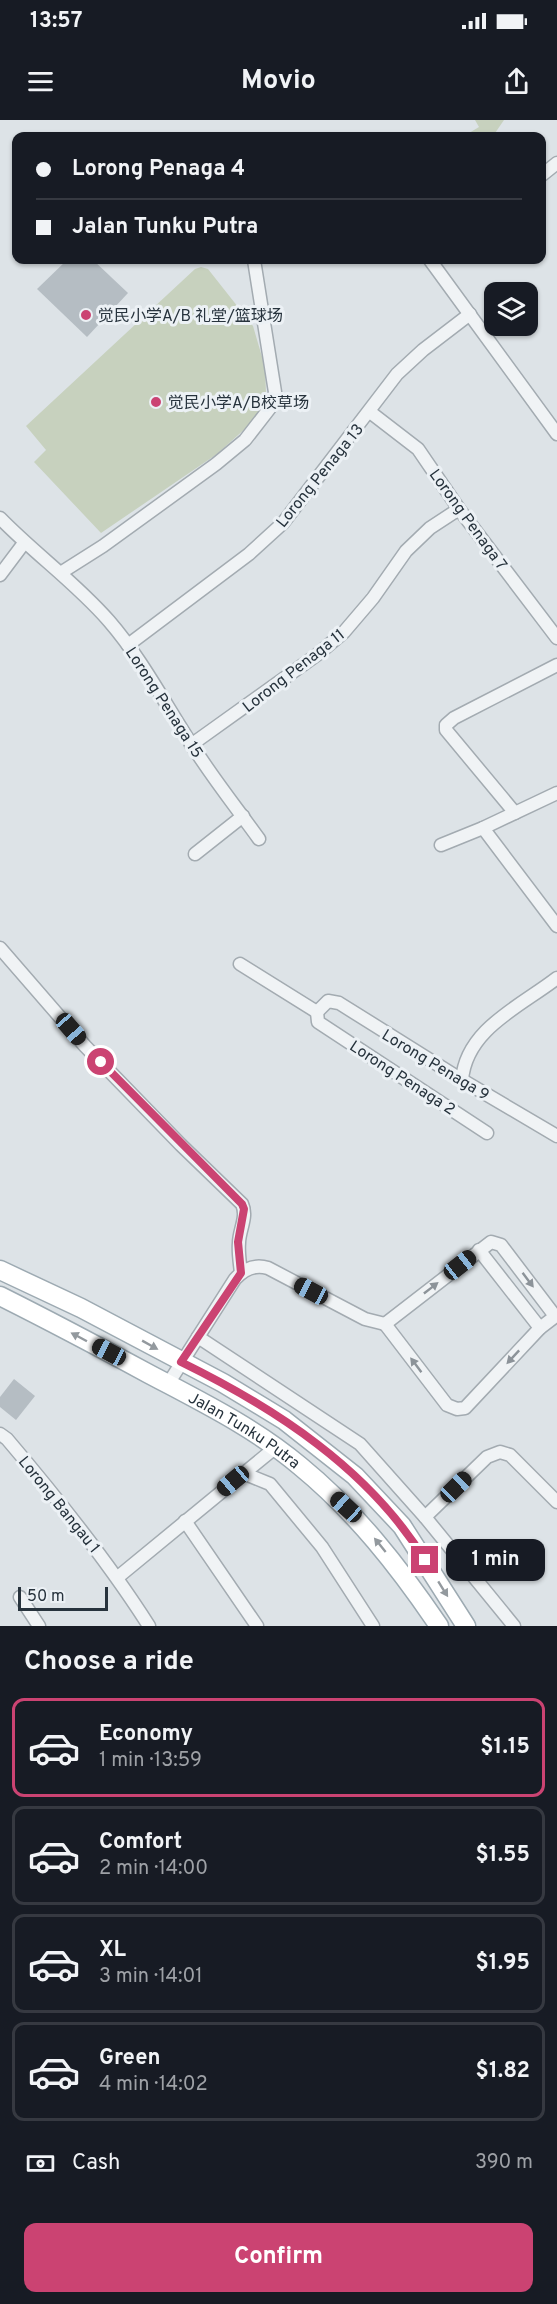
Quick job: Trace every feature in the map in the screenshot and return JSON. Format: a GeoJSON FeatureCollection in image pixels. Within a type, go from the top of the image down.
{"type":"FeatureCollection","features":[{"type":"Feature","properties":{"kind":"main road","name":"Jalan Tunku Putra"},"geometry":{"type":"LineString","coordinates":[[0,1270],[81,1308],[223,1383],[285,1420],[355,1476],[408,1534],[466,1626]]}},
{"type":"Feature","properties":{"kind":"main road","name":"Jalan Tunku Putra"},"geometry":{"type":"LineString","coordinates":[[0,1296],[212,1407],[276,1447],[346,1507],[373,1536],[409,1581],[439,1626]]}},
{"type":"Feature","properties":{"kind":"street"},"geometry":{"type":"LineString","coordinates":[[62,572],[104,546],[216,464],[245,440],[273,404],[274,392],[255,264]]}},
{"type":"Feature","properties":{"kind":"street"},"geometry":{"type":"LineString","coordinates":[[433,264],[557,434]]}},
{"type":"Feature","properties":{"kind":"street","name":"Lorong Penaga 13"},"geometry":{"type":"LineString","coordinates":[[128,645],[249,554],[283,523],[397,374],[423,350],[470,314]]}},
{"type":"Feature","properties":{"kind":"street","name":"Lorong Penaga 7"},"geometry":{"type":"LineString","coordinates":[[370,412],[418,449],[459,509],[557,638]]}},
{"type":"Feature","properties":{"kind":"street","name":"Lorong Penaga 11"},"geometry":{"type":"LineString","coordinates":[[191,745],[345,632],[373,598],[406,551],[430,528],[459,509]]}},
{"type":"Feature","properties":{"kind":"street","name":"Lorong Penaga 15"},"geometry":{"type":"LineString","coordinates":[[0,518],[24,543],[62,572],[109,621],[128,645],[191,745],[259,839]]}},
{"type":"Feature","properties":{"kind":"street"},"geometry":{"type":"LineString","coordinates":[[0,575],[24,543]]}},
{"type":"Feature","properties":{"kind":"street"},"geometry":{"type":"LineString","coordinates":[[516,813],[446,730],[446,725],[454,718],[557,665]]}},
{"type":"Feature","properties":{"kind":"street"},"geometry":{"type":"LineString","coordinates":[[441,845],[557,793]]}},
{"type":"Feature","properties":{"kind":"street"},"geometry":{"type":"LineString","coordinates":[[195,854],[243,816]]}},
{"type":"Feature","properties":{"kind":"street"},"geometry":{"type":"LineString","coordinates":[[483,828],[557,926]]}},
{"type":"Feature","properties":{"kind":"street"},"geometry":{"type":"LineString","coordinates":[[0,948],[85,1046],[242,1204],[244,1217],[238,1242],[241,1273]]}},
{"type":"Feature","properties":{"kind":"street","name":"Lorong Penaga 2"},"geometry":{"type":"LineString","coordinates":[[240,964],[487,1133]]}},
{"type":"Feature","properties":{"kind":"street"},"geometry":{"type":"LineString","coordinates":[[462,1080],[463,1068],[469,1053],[486,1031],[509,1011],[557,978]]}},
{"type":"Feature","properties":{"kind":"street","name":"Lorong Penaga 9"},"geometry":{"type":"LineString","coordinates":[[317,1017],[328,1001],[339,1003],[557,1136]]}},
{"type":"Feature","properties":{"kind":"street"},"geometry":{"type":"LineString","coordinates":[[168,1384],[241,1273],[254,1266],[268,1268],[365,1319],[385,1324],[447,1406],[457,1409],[465,1408],[540,1328],[556,1316],[501,1245],[491,1242],[385,1324]]}},
{"type":"Feature","properties":{"kind":"street"},"geometry":{"type":"LineString","coordinates":[[479,1250],[540,1328]]}},
{"type":"Feature","properties":{"kind":"street"},"geometry":{"type":"LineString","coordinates":[[198,1337],[360,1444],[425,1517],[514,1626]]}},
{"type":"Feature","properties":{"kind":"street","name":"Lorong Bangau 1"},"geometry":{"type":"LineString","coordinates":[[0,1434],[7,1439],[60,1501],[118,1577],[149,1626]]}},
{"type":"Feature","properties":{"kind":"street"},"geometry":{"type":"LineString","coordinates":[[118,1577],[276,1447]]}},
{"type":"Feature","properties":{"kind":"street"},"geometry":{"type":"LineString","coordinates":[[425,1517],[488,1457],[500,1452],[510,1455],[557,1502]]}},
{"type":"Feature","properties":{"kind":"street"},"geometry":{"type":"LineString","coordinates":[[243,1473],[270,1484],[322,1547],[373,1626]]}},
{"type":"Feature","properties":{"kind":"street"},"geometry":{"type":"LineString","coordinates":[[185,1521],[257,1626]]}},
{"type":"Feature","properties":{"kind":"street"},"geometry":{"type":"LineString","coordinates":[[20,1597],[39,1626]]}},
{"type":"Feature","properties":{"kind":"green space"},"geometry":{"type":"Polygon","coordinates":[[[475,120],[504,120],[496,132],[471,132],[479,127],[475,120]]]}},
{"type":"Feature","properties":{"kind":"green space","name":"觉民小学A/B校草场"},"geometry":{"type":"Polygon","coordinates":[[[201,267],[208,269],[253,326],[265,367],[266,393],[259,412],[247,427],[217,454],[101,533],[34,462],[46,450],[26,426],[195,269],[201,267]]]}},
{"type":"Feature","properties":{"kind":"building","name":"觉民小学A/B 礼堂/篮球场"},"geometry":{"type":"Polygon","coordinates":[[[63,264],[97,264],[128,293],[87,337],[37,289],[63,264]]]}},
{"type":"Feature","properties":{"kind":"building"},"geometry":{"type":"Polygon","coordinates":[[[14,1379],[35,1396],[16,1420],[0,1407],[0,1397],[14,1379]]]}},
{"type":"Feature","properties":{"kind":"place","name":"觉民小学A/B 礼堂/篮球场"},"geometry":{"type":"Point","coordinates":[86,315]}},
{"type":"Feature","properties":{"kind":"place","name":"觉民小学A/B校草场"},"geometry":{"type":"Point","coordinates":[156,402]}},
{"type":"Feature","properties":{"kind":"route"},"geometry":{"type":"LineString","coordinates":[[101,1062],[242,1204],[244,1209],[238,1242],[241,1273],[181,1362],[223,1383],[285,1420],[355,1476],[402,1526],[425,1560]]}}]}
